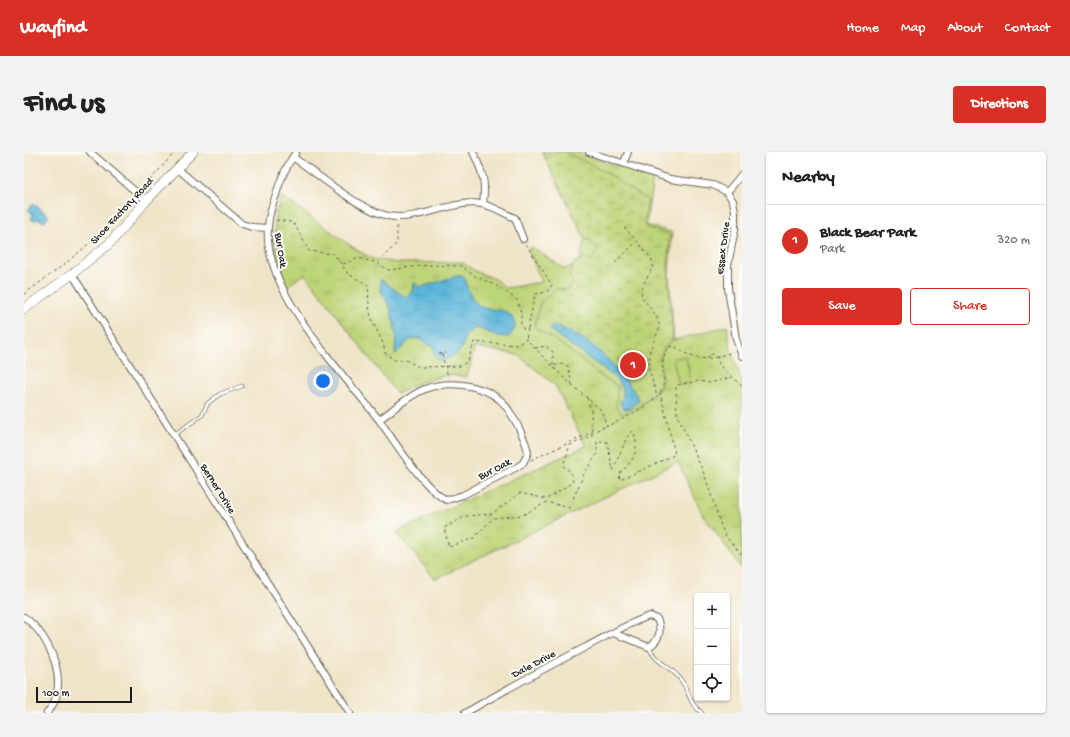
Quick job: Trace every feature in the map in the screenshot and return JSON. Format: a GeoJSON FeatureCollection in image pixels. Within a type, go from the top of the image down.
{"type":"FeatureCollection","features":[{"type":"Feature","properties":{"kind":"street","name":"Shoe Factory Road"},"geometry":{"type":"LineString","coordinates":[[24,309],[72,274],[110,243],[147,200],[193,152]]}},
{"type":"Feature","properties":{"kind":"street"},"geometry":{"type":"LineString","coordinates":[[473,152],[484,175],[485,185],[483,204]]}},
{"type":"Feature","properties":{"kind":"street"},"geometry":{"type":"LineString","coordinates":[[589,152],[624,162],[644,171],[670,179],[713,185],[727,192],[742,174]]}},
{"type":"Feature","properties":{"kind":"street"},"geometry":{"type":"LineString","coordinates":[[624,162],[628,152]]}},
{"type":"Feature","properties":{"kind":"street"},"geometry":{"type":"LineString","coordinates":[[93,153],[138,194],[147,200]]}},
{"type":"Feature","properties":{"kind":"street"},"geometry":{"type":"LineString","coordinates":[[295,154],[367,208],[389,216],[410,216],[469,203],[483,204],[515,218],[522,239]]}},
{"type":"Feature","properties":{"kind":"street","name":"Bur Oak"},"geometry":{"type":"LineString","coordinates":[[295,154],[280,182],[268,219],[272,263],[284,295],[312,335],[433,491],[446,500],[463,495],[517,467],[526,458],[528,453],[524,439],[512,416],[499,399],[478,389],[448,384],[425,389],[379,420]]}},
{"type":"Feature","properties":{"kind":"street"},"geometry":{"type":"LineString","coordinates":[[178,169],[242,224],[252,227],[268,228]]}},
{"type":"Feature","properties":{"kind":"street","name":"Essex Drive"},"geometry":{"type":"LineString","coordinates":[[727,192],[733,201],[735,211],[735,229],[728,266],[728,289],[741,353]]}},
{"type":"Feature","properties":{"kind":"street","name":"Berner Drive"},"geometry":{"type":"LineString","coordinates":[[72,274],[350,713]]}},
{"type":"Feature","properties":{"kind":"street","name":"Dale Drive"},"geometry":{"type":"LineString","coordinates":[[465,713],[520,681],[613,633],[650,616],[657,619],[661,627],[660,634],[655,643],[649,647]]}},
{"type":"Feature","properties":{"kind":"street"},"geometry":{"type":"LineString","coordinates":[[24,618],[40,632],[55,665],[57,692],[55,700],[47,713]]}},
{"type":"Feature","properties":{"kind":"street"},"geometry":{"type":"LineString","coordinates":[[613,633],[649,647]]}},
{"type":"Feature","properties":{"kind":"lane"},"geometry":{"type":"LineString","coordinates":[[174,435],[202,415],[208,403],[242,386]]}},
{"type":"Feature","properties":{"kind":"lane"},"geometry":{"type":"LineString","coordinates":[[649,647],[651,654],[681,679],[694,707],[702,713]]}},
{"type":"Feature","properties":{"kind":"path"},"geometry":{"type":"LineString","coordinates":[[24,294],[65,264],[92,241],[138,194],[175,152]]}},
{"type":"Feature","properties":{"kind":"path"},"geometry":{"type":"LineString","coordinates":[[377,263],[397,243],[397,216]]}},
{"type":"Feature","properties":{"kind":"path"},"geometry":{"type":"LineString","coordinates":[[268,219],[291,222],[295,225],[309,251],[314,253],[334,254],[343,264],[348,274],[353,278],[368,284],[369,308],[373,322],[384,340],[385,353],[394,360],[406,360],[419,367],[461,366],[468,361],[474,342],[517,345],[526,339],[535,294],[547,292],[552,285],[522,239]]}},
{"type":"Feature","properties":{"kind":"path"},"geometry":{"type":"LineString","coordinates":[[624,227],[652,260],[652,267],[643,285],[642,296],[656,315],[660,327],[650,350],[649,369],[657,397]]}},
{"type":"Feature","properties":{"kind":"path"},"geometry":{"type":"LineString","coordinates":[[615,263],[637,241]]}},
{"type":"Feature","properties":{"kind":"path"},"geometry":{"type":"LineString","coordinates":[[343,264],[359,258],[377,263],[388,270],[428,264],[460,266],[475,276],[499,287],[517,300],[521,313],[521,324],[524,330],[528,330]]}},
{"type":"Feature","properties":{"kind":"path"},"geometry":{"type":"LineString","coordinates":[[526,339],[601,410],[607,426]]}},
{"type":"Feature","properties":{"kind":"path"},"geometry":{"type":"LineString","coordinates":[[535,348],[546,346],[553,352],[553,366]]}},
{"type":"Feature","properties":{"kind":"path"},"geometry":{"type":"LineString","coordinates":[[526,458],[532,460],[619,421],[657,397],[664,387],[662,358],[668,347],[674,346],[688,356],[707,359],[741,353]]}},
{"type":"Feature","properties":{"kind":"path"},"geometry":{"type":"LineString","coordinates":[[439,354],[446,353]]}},
{"type":"Feature","properties":{"kind":"path"},"geometry":{"type":"LineString","coordinates":[[442,354],[443,363],[446,367],[448,384]]}},
{"type":"Feature","properties":{"kind":"path"},"geometry":{"type":"LineString","coordinates":[[707,359],[709,355],[713,354],[719,364],[742,386]]}},
{"type":"Feature","properties":{"kind":"path"},"geometry":{"type":"LineString","coordinates":[[553,366],[561,364],[568,366],[573,385]]}},
{"type":"Feature","properties":{"kind":"path"},"geometry":{"type":"LineString","coordinates":[[732,377],[710,383],[699,381],[677,386],[677,414],[705,476],[721,526],[727,538],[742,555]]}},
{"type":"Feature","properties":{"kind":"path"},"geometry":{"type":"LineString","coordinates":[[587,398],[591,410],[592,436],[570,445],[563,466],[571,472],[573,482],[547,499],[520,493],[492,514],[466,516],[444,528],[449,547],[474,538],[493,518],[523,515],[547,502],[569,508],[584,474],[597,454],[597,440],[607,442],[613,470],[627,437],[633,431],[636,438],[637,452],[628,467],[619,474],[620,480],[675,454],[660,392]]}},
{"type":"Feature","properties":{"kind":"green space"},"geometry":{"type":"Polygon","coordinates":[[[542,152],[575,152],[653,178],[646,225],[672,232],[669,274],[674,340],[727,326],[731,350],[742,382],[742,569],[703,515],[678,462],[435,579],[396,532],[586,446],[555,385],[518,355],[475,347],[467,377],[447,375],[421,382],[397,394],[305,274],[287,286],[282,275],[275,244],[275,216],[281,196],[357,250],[373,259],[398,263],[461,262],[477,272],[493,278],[506,288],[542,282],[528,250],[532,247],[564,269],[579,263],[585,238],[542,152]]]}},
{"type":"Feature","properties":{"kind":"green space"},"geometry":{"type":"Polygon","coordinates":[[[542,152],[565,152],[611,175],[626,187],[648,200],[644,224],[647,228],[669,234],[670,236],[668,264],[673,340],[666,346],[660,359],[662,379],[658,391],[638,407],[624,413],[621,413],[616,407],[618,386],[599,375],[561,344],[534,327],[540,302],[556,289],[568,290],[573,284],[569,275],[575,262],[583,259],[592,260],[598,249],[585,238],[542,152]]]}},
{"type":"Feature","properties":{"kind":"green space"},"geometry":{"type":"Polygon","coordinates":[[[686,356],[691,383],[679,385],[673,359],[686,356]]]}},
{"type":"Feature","properties":{"kind":"water"},"geometry":{"type":"Polygon","coordinates":[[[34,203],[49,216],[44,222],[38,219],[34,221],[31,219],[33,215],[28,210],[34,203]]]}},
{"type":"Feature","properties":{"kind":"water"},"geometry":{"type":"Polygon","coordinates":[[[456,276],[464,276],[470,294],[478,305],[509,313],[515,324],[513,332],[508,337],[498,336],[476,328],[465,335],[463,346],[458,353],[450,358],[440,361],[435,356],[433,346],[416,338],[409,341],[395,354],[396,334],[390,307],[381,292],[380,279],[405,297],[413,292],[414,283],[421,287],[456,276]]]}},
{"type":"Feature","properties":{"kind":"water"},"geometry":{"type":"Polygon","coordinates":[[[553,325],[579,336],[602,354],[613,365],[639,399],[634,405],[628,409],[623,409],[620,404],[623,397],[622,386],[610,374],[550,330],[553,325]]]}},
{"type":"Feature","properties":{"kind":"place","name":"Black Bear Park"},"geometry":{"type":"Point","coordinates":[633,365]}}]}
